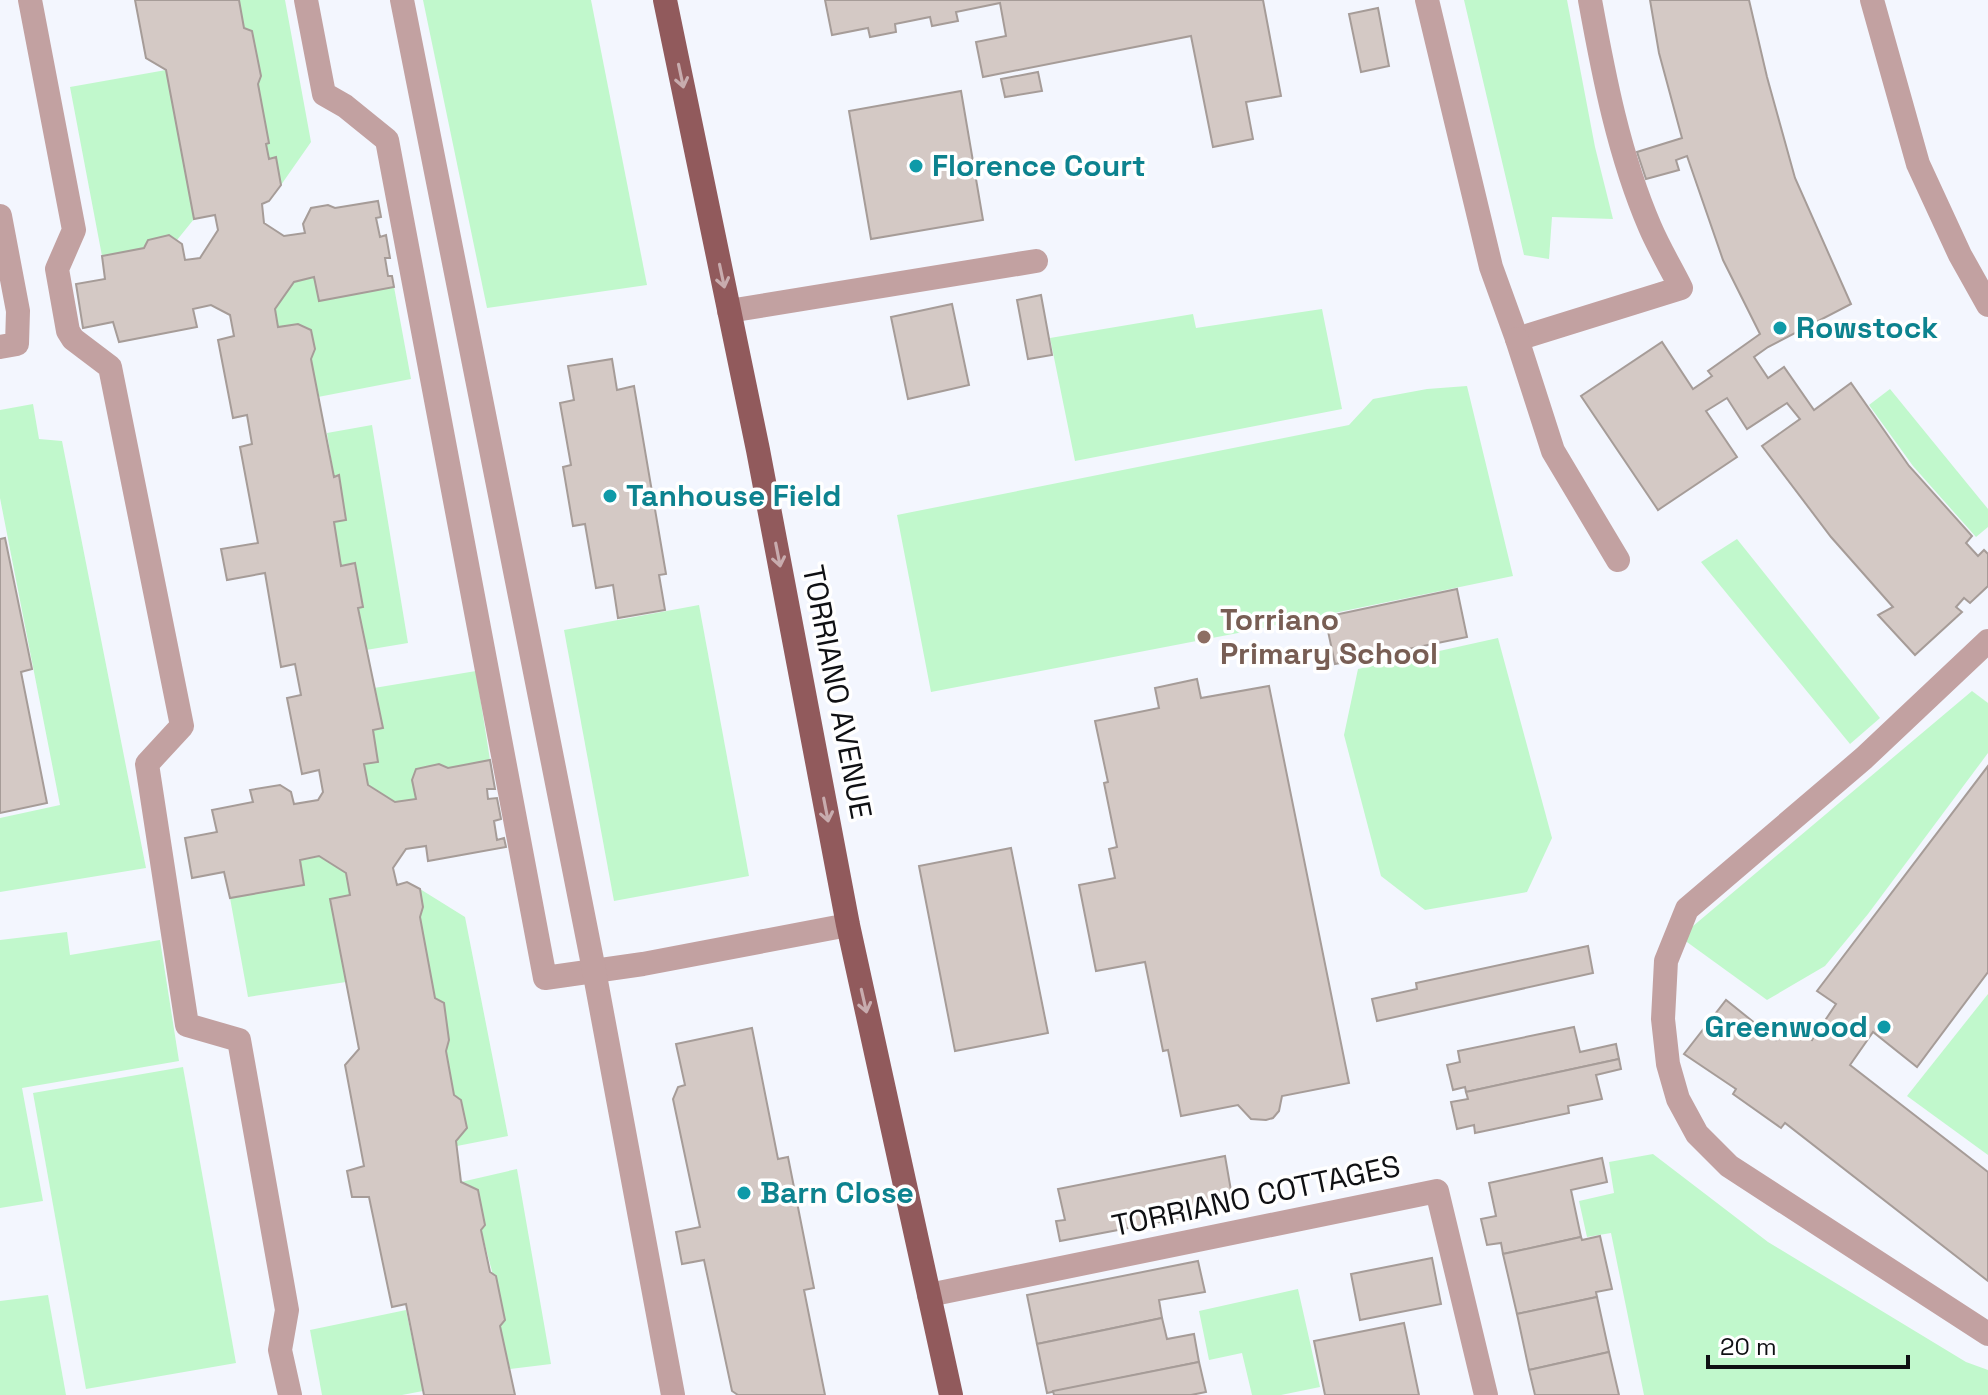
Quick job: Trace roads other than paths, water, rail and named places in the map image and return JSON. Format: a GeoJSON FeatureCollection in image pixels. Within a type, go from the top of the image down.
{"type":"FeatureCollection","features":[{"type":"Feature","properties":{"kind":"main road","name":"TORRIANO AVENUE"},"geometry":{"type":"LineString","coordinates":[[665,0],[729,311],[848,925],[951,1395]]}},
{"type":"Feature","properties":{"kind":"street"},"geometry":{"type":"LineString","coordinates":[[30,0],[74,230],[57,269],[68,331],[73,339],[110,367],[182,726],[147,764],[187,1025],[239,1040],[287,1310],[280,1350],[290,1395]]}},
{"type":"Feature","properties":{"kind":"street"},"geometry":{"type":"LineString","coordinates":[[306,0],[324,94],[345,106],[387,140],[545,978],[643,964],[848,925]]}},
{"type":"Feature","properties":{"kind":"street"},"geometry":{"type":"LineString","coordinates":[[402,0],[594,970],[673,1395]]}},
{"type":"Feature","properties":{"kind":"street"},"geometry":{"type":"LineString","coordinates":[[1427,0],[1491,267],[1553,451],[1618,560]]}},
{"type":"Feature","properties":{"kind":"street"},"geometry":{"type":"LineString","coordinates":[[1517,339],[1681,288],[1650,228],[1627,163],[1605,81],[1590,0]]}},
{"type":"Feature","properties":{"kind":"street"},"geometry":{"type":"LineString","coordinates":[[1872,0],[1918,164],[1960,255],[1988,305]]}},
{"type":"Feature","properties":{"kind":"street"},"geometry":{"type":"LineString","coordinates":[[0,216],[18,311],[17,344],[0,347]]}},
{"type":"Feature","properties":{"kind":"street"},"geometry":{"type":"LineString","coordinates":[[729,311],[1036,261]]}},
{"type":"Feature","properties":{"kind":"street"},"geometry":{"type":"LineString","coordinates":[[1988,641],[1864,758],[1687,909],[1666,961],[1663,1019],[1668,1064],[1678,1099],[1697,1134],[1729,1166],[1988,1334]]}},
{"type":"Feature","properties":{"kind":"street","name":"TORRIANO COTTAGES"},"geometry":{"type":"LineString","coordinates":[[929,1295],[1437,1191],[1486,1395]]}},
{"type":"Feature","properties":{"kind":"place","name":"Florence Court"},"geometry":{"type":"Point","coordinates":[916,166]}},
{"type":"Feature","properties":{"kind":"place","name":"Rowstock"},"geometry":{"type":"Point","coordinates":[1780,328]}},
{"type":"Feature","properties":{"kind":"place","name":"Tanhouse Field"},"geometry":{"type":"Point","coordinates":[610,496]}},
{"type":"Feature","properties":{"kind":"place","name":"Torriano Primary School"},"geometry":{"type":"Point","coordinates":[1204,637]}},
{"type":"Feature","properties":{"kind":"place","name":"Greenwood"},"geometry":{"type":"Point","coordinates":[1884,1027]}},
{"type":"Feature","properties":{"kind":"place","name":"Barn Close"},"geometry":{"type":"Point","coordinates":[744,1193]}}]}
